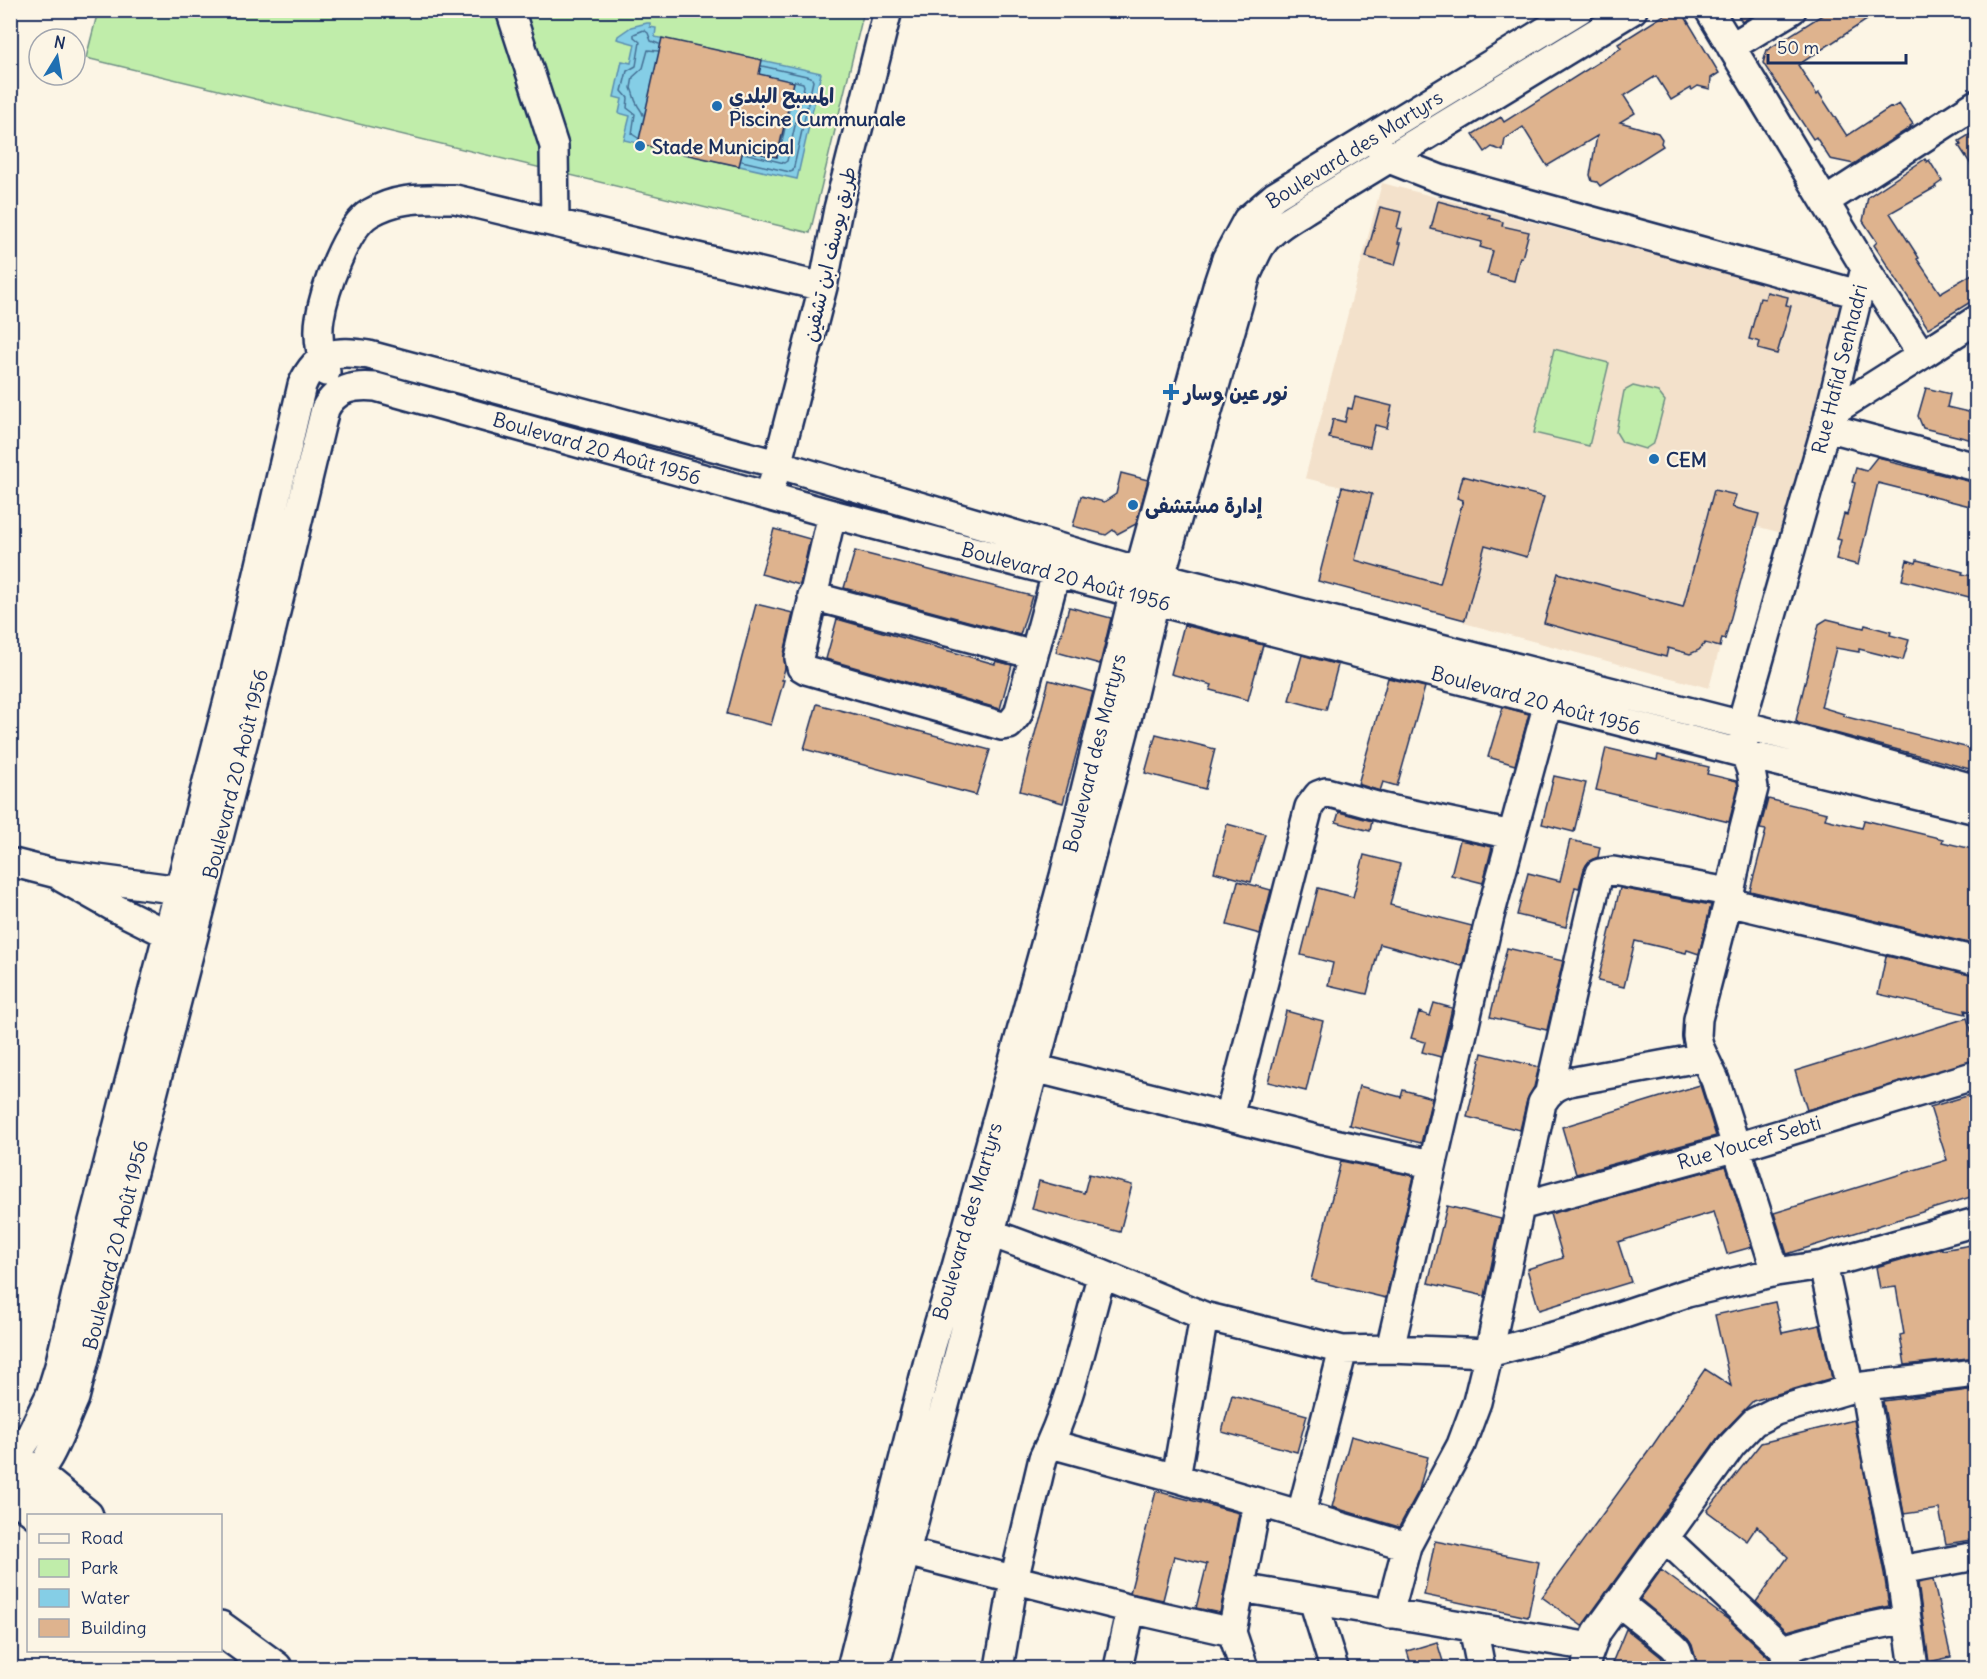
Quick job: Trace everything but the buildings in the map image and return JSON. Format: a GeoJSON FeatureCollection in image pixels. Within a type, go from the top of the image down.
{"type":"FeatureCollection","features":[{"type":"Feature","properties":{"kind":"main road"},"geometry":{"type":"LineString","coordinates":[[17,1473],[41,1514]]}},
{"type":"Feature","properties":{"kind":"main road"},"geometry":{"type":"LineString","coordinates":[[17,1473],[84,1514]]}},
{"type":"Feature","properties":{"kind":"main road"},"geometry":{"type":"LineString","coordinates":[[222,1629],[275,1668]]}},
{"type":"Feature","properties":{"kind":"main road"},"geometry":{"type":"LineString","coordinates":[[215,1652],[236,1668]]}},
{"type":"Feature","properties":{"kind":"street"},"geometry":{"type":"LineString","coordinates":[[510,10],[554,146],[555,223]]}},
{"type":"Feature","properties":{"kind":"street","name":"Boulevard des Martyrs"},"geometry":{"type":"LineString","coordinates":[[874,1668],[1124,732],[1147,585],[1218,282],[1236,239],[1247,220],[1275,196],[1579,10]]}},
{"type":"Feature","properties":{"kind":"street","name":"Boulevard des Martyrs"},"geometry":{"type":"LineString","coordinates":[[851,1668],[932,1345],[956,1267],[1147,585],[1241,290],[1257,252],[1270,233],[1289,220],[1633,10]]}},
{"type":"Feature","properties":{"kind":"street","name":"Rue Hafid Senhadri"},"geometry":{"type":"LineString","coordinates":[[1709,10],[1865,268],[1827,420],[1741,724]]}},
{"type":"Feature","properties":{"kind":"street"},"geometry":{"type":"LineString","coordinates":[[1731,46],[1792,10]]}},
{"type":"Feature","properties":{"kind":"street","name":"طريق يوسف ابن تشفين"},"geometry":{"type":"LineString","coordinates":[[769,496],[823,286],[838,209],[893,14]]}},
{"type":"Feature","properties":{"kind":"street"},"geometry":{"type":"LineString","coordinates":[[1826,201],[1977,104]]}},
{"type":"Feature","properties":{"kind":"street"},"geometry":{"type":"LineString","coordinates":[[1370,137],[1389,159],[1440,179],[1858,294]]}},
{"type":"Feature","properties":{"kind":"street"},"geometry":{"type":"LineString","coordinates":[[333,397],[321,358],[319,320],[328,284],[352,231],[369,213],[404,199],[455,199],[823,286]]}},
{"type":"Feature","properties":{"kind":"street"},"geometry":{"type":"LineString","coordinates":[[1865,268],[1922,355]]}},
{"type":"Feature","properties":{"kind":"street"},"geometry":{"type":"LineString","coordinates":[[1827,420],[1977,320]]}},
{"type":"Feature","properties":{"kind":"street"},"geometry":{"type":"LineString","coordinates":[[10,862],[53,873],[193,890],[233,681],[302,385],[311,367],[321,358],[347,352],[369,355],[777,464],[1147,585]]}},
{"type":"Feature","properties":{"kind":"street","name":"Boulevard 20 Août 1956"},"geometry":{"type":"LineString","coordinates":[[17,1473],[52,1449],[75,1398],[193,890],[325,409],[333,397],[341,391],[360,386],[376,387],[832,514],[1056,573],[1147,585],[1741,724],[1977,789]]}},
{"type":"Feature","properties":{"kind":"street"},"geometry":{"type":"LineString","coordinates":[[1827,420],[1977,467]]}},
{"type":"Feature","properties":{"kind":"street"},"geometry":{"type":"LineString","coordinates":[[832,514],[799,658],[801,667],[1002,726],[1009,725],[1018,714],[1056,573]]}},
{"type":"Feature","properties":{"kind":"street","name":"Boulevard 20 Août 1956"},"geometry":{"type":"LineString","coordinates":[[1147,585],[1548,703],[1745,754],[1977,810]]}},
{"type":"Feature","properties":{"kind":"street"},"geometry":{"type":"LineString","coordinates":[[812,597],[1034,655]]}},
{"type":"Feature","properties":{"kind":"street"},"geometry":{"type":"LineString","coordinates":[[1390,1349],[1490,916],[1548,703]]}},
{"type":"Feature","properties":{"kind":"street"},"geometry":{"type":"LineString","coordinates":[[1741,724],[1745,754],[1754,789],[1698,1019],[1697,1036],[1699,1046],[1715,1080],[1776,1272]]}},
{"type":"Feature","properties":{"kind":"street"},"geometry":{"type":"LineString","coordinates":[[1229,1117],[1309,807],[1317,795],[1326,792],[1384,808],[1512,835]]}},
{"type":"Feature","properties":{"kind":"street"},"geometry":{"type":"LineString","coordinates":[[1389,1614],[1407,1546],[1461,1445],[1477,1402],[1542,1103],[1549,1092],[1599,873],[1613,871],[1728,897],[1977,961]]}},
{"type":"Feature","properties":{"kind":"street"},"geometry":{"type":"LineString","coordinates":[[53,873],[115,908],[180,940]]}},
{"type":"Feature","properties":{"kind":"street"},"geometry":{"type":"LineString","coordinates":[[1549,1092],[1557,1086],[1594,1076],[1704,1057]]}},
{"type":"Feature","properties":{"kind":"street"},"geometry":{"type":"LineString","coordinates":[[1034,1068],[1431,1164]]}},
{"type":"Feature","properties":{"kind":"street","name":"Rue Youcef Sebti"},"geometry":{"type":"LineString","coordinates":[[1520,1206],[1737,1147],[1977,1075]]}},
{"type":"Feature","properties":{"kind":"street"},"geometry":{"type":"LineString","coordinates":[[991,1233],[1102,1274],[1204,1316],[1343,1350],[1390,1349],[1489,1353],[1580,1329],[1687,1293],[1776,1272],[1823,1265],[1977,1222]]}},
{"type":"Feature","properties":{"kind":"street"},"geometry":{"type":"LineString","coordinates":[[1823,1265],[1875,1450],[1900,1570],[1914,1668]]}},
{"type":"Feature","properties":{"kind":"street"},"geometry":{"type":"LineString","coordinates":[[999,1668],[1014,1580],[1043,1458],[1051,1444],[1067,1396],[1102,1274]]}},
{"type":"Feature","properties":{"kind":"street"},"geometry":{"type":"LineString","coordinates":[[1176,1478],[1204,1316]]}},
{"type":"Feature","properties":{"kind":"street"},"geometry":{"type":"LineString","coordinates":[[1301,1514],[1343,1350]]}},
{"type":"Feature","properties":{"kind":"street"},"geometry":{"type":"LineString","coordinates":[[1241,1588],[1473,1627],[1589,1658],[1597,1632],[1732,1445],[1754,1422],[1776,1411],[1857,1388],[1977,1373]]}},
{"type":"Feature","properties":{"kind":"street"},"geometry":{"type":"LineString","coordinates":[[1051,1444],[1407,1546]]}},
{"type":"Feature","properties":{"kind":"street"},"geometry":{"type":"LineString","coordinates":[[1244,1668],[1232,1632],[1257,1503]]}},
{"type":"Feature","properties":{"kind":"street"},"geometry":{"type":"LineString","coordinates":[[1665,1538],[1786,1659],[1841,1632],[1907,1619]]}},
{"type":"Feature","properties":{"kind":"street"},"geometry":{"type":"LineString","coordinates":[[906,1552],[1232,1632]]}},
{"type":"Feature","properties":{"kind":"street"},"geometry":{"type":"LineString","coordinates":[[1900,1570],[1977,1556]]}},
{"type":"Feature","properties":{"kind":"street"},"geometry":{"type":"LineString","coordinates":[[1313,1600],[1334,1668]]}},
{"type":"Feature","properties":{"kind":"street"},"geometry":{"type":"LineString","coordinates":[[1618,1602],[1677,1650],[1683,1668]]}},
{"type":"Feature","properties":{"kind":"street"},"geometry":{"type":"LineString","coordinates":[[1118,1668],[1131,1609]]}},
{"type":"Feature","properties":{"kind":"street"},"geometry":{"type":"LineString","coordinates":[[1473,1627],[1481,1668]]}},
{"type":"Feature","properties":{"kind":"shaded area","name":"CEM"},"geometry":{"type":"Polygon","coordinates":[[[1382,183],[1842,303],[1782,533],[1755,526],[1725,639],[1722,639],[1709,688],[1464,623],[1464,620],[1318,581],[1342,487],[1305,478],[1382,183]]]}},
{"type":"Feature","properties":{"kind":"green space","name":"Stade Municipal"},"geometry":{"type":"Polygon","coordinates":[[[98,11],[864,11],[810,233],[87,58],[98,11]]]}},
{"type":"Feature","properties":{"kind":"green space"},"geometry":{"type":"Polygon","coordinates":[[[1554,349],[1609,363],[1589,446],[1534,433],[1554,349]]]}},
{"type":"Feature","properties":{"kind":"green space"},"geometry":{"type":"Polygon","coordinates":[[[1633,386],[1658,392],[1665,401],[1654,443],[1645,449],[1622,442],[1616,432],[1624,391],[1633,386]]]}},
{"type":"Feature","properties":{"kind":"water","name":"المسبح البلدي Piscine Cummunale"},"geometry":{"type":"Polygon","coordinates":[[[650,23],[650,27],[656,28],[655,37],[821,73],[797,179],[624,140],[630,116],[619,113],[622,99],[614,97],[622,61],[631,63],[635,44],[617,39],[631,27],[650,23]]]}},
{"type":"Feature","properties":{"kind":"place","name":"المسبح البلدي Piscine Cummunale"},"geometry":{"type":"Point","coordinates":[717,106]}},
{"type":"Feature","properties":{"kind":"place","name":"Stade Municipal"},"geometry":{"type":"Point","coordinates":[640,146]}},
{"type":"Feature","properties":{"kind":"place","name":"نور عين وسار"},"geometry":{"type":"Point","coordinates":[1171,392]}},
{"type":"Feature","properties":{"kind":"place","name":"CEM"},"geometry":{"type":"Point","coordinates":[1654,459]}},
{"type":"Feature","properties":{"kind":"place","name":"إدارة مستشفى"},"geometry":{"type":"Point","coordinates":[1133,505]}}]}
